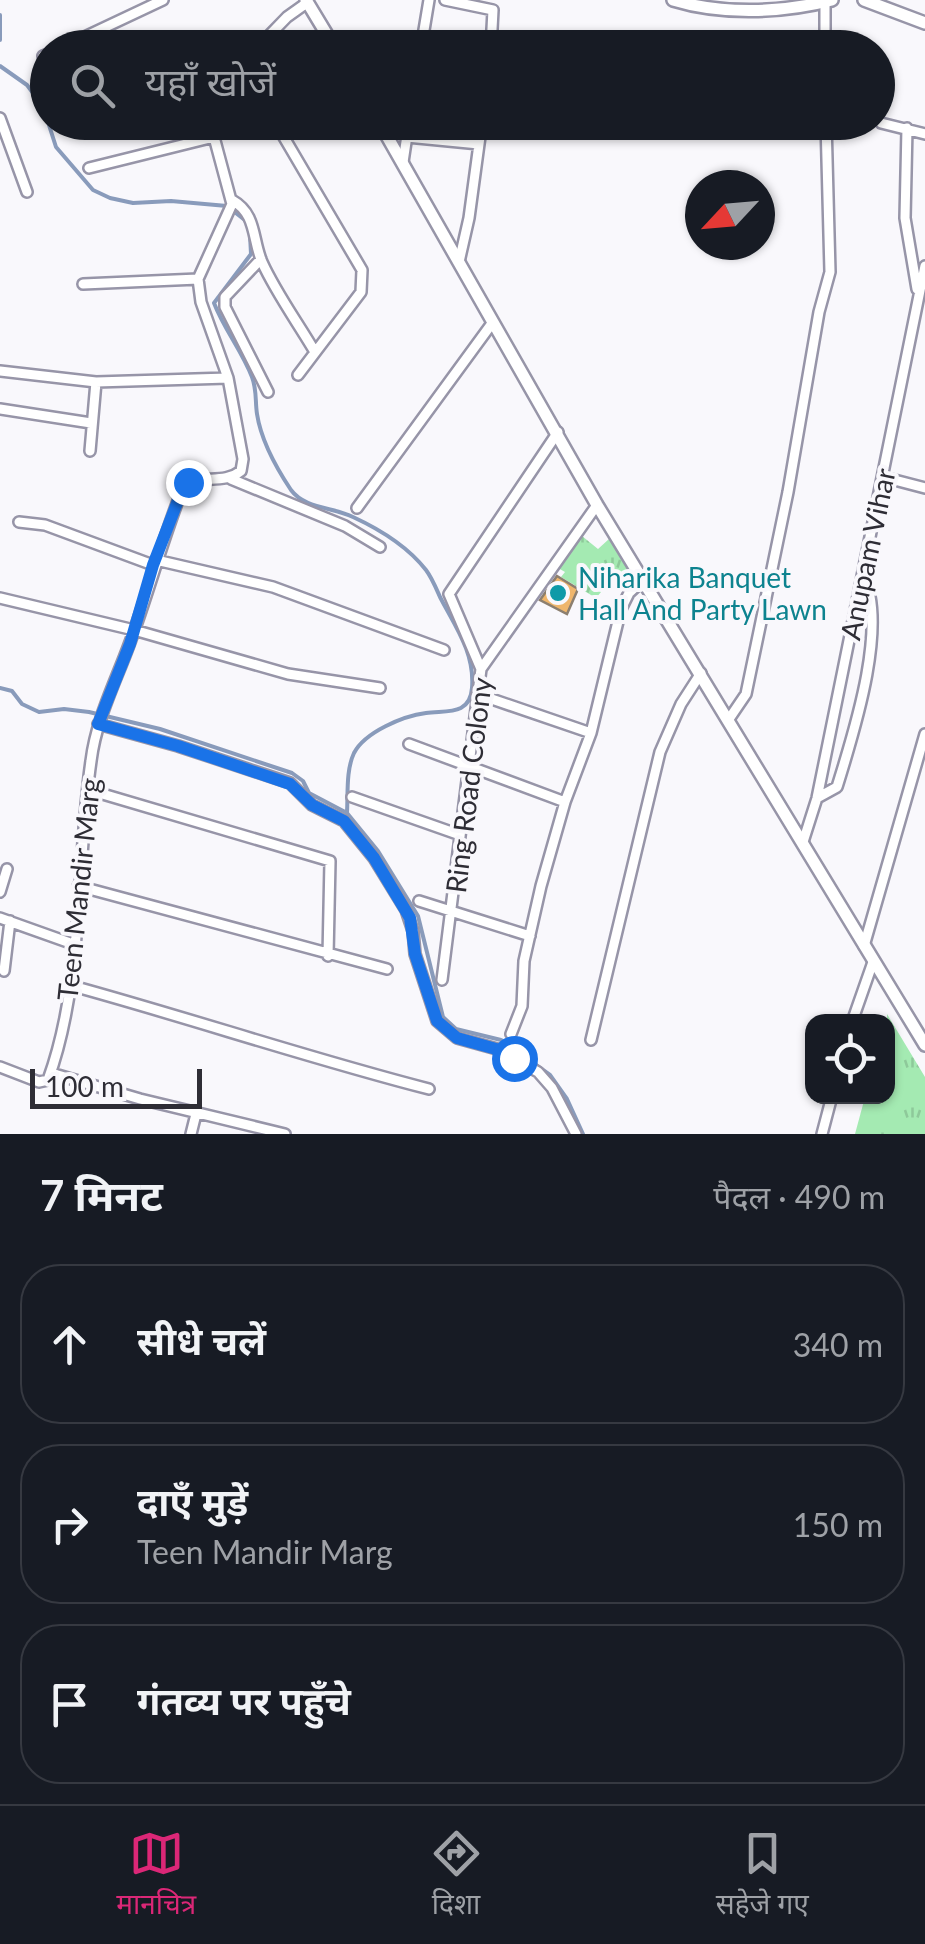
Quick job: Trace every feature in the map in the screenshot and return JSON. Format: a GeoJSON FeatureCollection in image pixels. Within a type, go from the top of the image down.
{"type":"FeatureCollection","features":[{"type":"Feature","properties":{"kind":"street"},"geometry":{"type":"LineString","coordinates":[[100,30],[163,0]]}},
{"type":"Feature","properties":{"kind":"street"},"geometry":{"type":"LineString","coordinates":[[424,30],[429,0]]}},
{"type":"Feature","properties":{"kind":"street"},"geometry":{"type":"LineString","coordinates":[[445,0],[493,10],[492,30]]}},
{"type":"Feature","properties":{"kind":"street"},"geometry":{"type":"LineString","coordinates":[[673,0],[698,8],[738,9],[788,8],[827,1],[826,30]]}},
{"type":"Feature","properties":{"kind":"street"},"geometry":{"type":"LineString","coordinates":[[864,0],[925,23]]}},
{"type":"Feature","properties":{"kind":"street"},"geometry":{"type":"LineString","coordinates":[[274,30],[307,1],[324,30]]}},
{"type":"Feature","properties":{"kind":"street"},"geometry":{"type":"LineString","coordinates":[[0,118],[28,192]]}},
{"type":"Feature","properties":{"kind":"street"},"geometry":{"type":"LineString","coordinates":[[895,126],[925,134]]}},
{"type":"Feature","properties":{"kind":"street"},"geometry":{"type":"LineString","coordinates":[[906,128],[906,218],[918,296]]}},
{"type":"Feature","properties":{"kind":"street"},"geometry":{"type":"LineString","coordinates":[[89,168],[202,140]]}},
{"type":"Feature","properties":{"kind":"street"},"geometry":{"type":"LineString","coordinates":[[215,140],[232,202],[198,279],[201,302],[228,378],[243,460],[241,471],[231,479],[345,526],[380,547]]}},
{"type":"Feature","properties":{"kind":"street"},"geometry":{"type":"LineString","coordinates":[[286,140],[364,278],[360,292],[298,375]]}},
{"type":"Feature","properties":{"kind":"street"},"geometry":{"type":"LineString","coordinates":[[389,140],[597,505],[925,1045]]}},
{"type":"Feature","properties":{"kind":"street"},"geometry":{"type":"LineString","coordinates":[[402,162],[406,140]]}},
{"type":"Feature","properties":{"kind":"street"},"geometry":{"type":"LineString","coordinates":[[438,140],[479,144]]}},
{"type":"Feature","properties":{"kind":"street"},"geometry":{"type":"LineString","coordinates":[[459,262],[480,140]]}},
{"type":"Feature","properties":{"kind":"street"},"geometry":{"type":"LineString","coordinates":[[729,719],[746,694],[830,272],[826,140]]}},
{"type":"Feature","properties":{"kind":"street"},"geometry":{"type":"LineString","coordinates":[[232,202],[243,206],[256,230],[261,260],[316,352]]}},
{"type":"Feature","properties":{"kind":"street"},"geometry":{"type":"LineString","coordinates":[[261,260],[225,297],[225,307],[268,392]]}},
{"type":"Feature","properties":{"kind":"street","name":"Anupam Vihar"},"geometry":{"type":"LineString","coordinates":[[803,842],[817,798],[925,266]]}},
{"type":"Feature","properties":{"kind":"street"},"geometry":{"type":"LineString","coordinates":[[83,284],[198,279]]}},
{"type":"Feature","properties":{"kind":"street"},"geometry":{"type":"LineString","coordinates":[[357,508],[493,322]]}},
{"type":"Feature","properties":{"kind":"street"},"geometry":{"type":"LineString","coordinates":[[0,371],[96,382],[228,378]]}},
{"type":"Feature","properties":{"kind":"street"},"geometry":{"type":"LineString","coordinates":[[90,450],[96,382]]}},
{"type":"Feature","properties":{"kind":"street"},"geometry":{"type":"LineString","coordinates":[[0,409],[91,423]]}},
{"type":"Feature","properties":{"kind":"street"},"geometry":{"type":"LineString","coordinates":[[481,669],[449,594],[558,432]]}},
{"type":"Feature","properties":{"kind":"street"},"geometry":{"type":"LineString","coordinates":[[883,477],[925,488]]}},
{"type":"Feature","properties":{"kind":"street","name":"Teen Mandir Marg"},"geometry":{"type":"LineString","coordinates":[[51,1073],[69,985],[100,719],[184,485],[192,480],[231,479]]}},
{"type":"Feature","properties":{"kind":"street","name":"Ring Road Colony"},"geometry":{"type":"LineString","coordinates":[[442,980],[481,669],[597,505]]}},
{"type":"Feature","properties":{"kind":"street"},"geometry":{"type":"LineString","coordinates":[[19,522],[45,525],[154,562],[273,587],[444,650]]}},
{"type":"Feature","properties":{"kind":"street"},"geometry":{"type":"LineString","coordinates":[[817,798],[837,787],[864,688],[872,637],[871,594],[863,575]]}},
{"type":"Feature","properties":{"kind":"street"},"geometry":{"type":"LineString","coordinates":[[511,1034],[522,1006],[524,960],[530,936],[565,802],[590,734],[621,609],[643,580]]}},
{"type":"Feature","properties":{"kind":"street"},"geometry":{"type":"LineString","coordinates":[[0,598],[134,630],[288,674],[380,688]]}},
{"type":"Feature","properties":{"kind":"street"},"geometry":{"type":"LineString","coordinates":[[590,1040],[660,752],[681,704],[700,674]]}},
{"type":"Feature","properties":{"kind":"street"},"geometry":{"type":"LineString","coordinates":[[478,694],[590,734]]}},
{"type":"Feature","properties":{"kind":"street"},"geometry":{"type":"LineString","coordinates":[[100,719],[290,784],[312,805],[344,821],[374,858],[410,918],[415,954],[437,1021],[457,1038],[496,1049],[538,1072],[552,1088],[576,1134]]}},
{"type":"Feature","properties":{"kind":"street"},"geometry":{"type":"LineString","coordinates":[[864,946],[925,734]]}},
{"type":"Feature","properties":{"kind":"street"},"geometry":{"type":"LineString","coordinates":[[409,744],[565,802]]}},
{"type":"Feature","properties":{"kind":"street"},"geometry":{"type":"LineString","coordinates":[[89,790],[324,858],[332,868],[328,956]]}},
{"type":"Feature","properties":{"kind":"street"},"geometry":{"type":"LineString","coordinates":[[352,797],[460,836]]}},
{"type":"Feature","properties":{"kind":"street"},"geometry":{"type":"LineString","coordinates":[[0,892],[7,869]]}},
{"type":"Feature","properties":{"kind":"street"},"geometry":{"type":"LineString","coordinates":[[78,886],[386,969]]}},
{"type":"Feature","properties":{"kind":"street"},"geometry":{"type":"LineString","coordinates":[[418,901],[530,936]]}},
{"type":"Feature","properties":{"kind":"street"},"geometry":{"type":"LineString","coordinates":[[4,972],[5,919],[73,944]]}},
{"type":"Feature","properties":{"kind":"street"},"geometry":{"type":"LineString","coordinates":[[855,1014],[873,962]]}},
{"type":"Feature","properties":{"kind":"street"},"geometry":{"type":"LineString","coordinates":[[69,985],[428,1090]]}},
{"type":"Feature","properties":{"kind":"street"},"geometry":{"type":"LineString","coordinates":[[0,1068],[40,1082],[48,1080],[51,1073],[196,1114],[285,1134]]}},
{"type":"Feature","properties":{"kind":"street"},"geometry":{"type":"LineString","coordinates":[[822,1134],[830,1104]]}},
{"type":"Feature","properties":{"kind":"street"},"geometry":{"type":"LineString","coordinates":[[191,1134],[196,1114]]}},
{"type":"Feature","properties":{"kind":"green space"},"geometry":{"type":"Polygon","coordinates":[[[582,536],[598,549],[609,539],[628,570],[614,582],[611,580],[596,598],[561,577],[565,572],[558,568],[582,536]]]}},
{"type":"Feature","properties":{"kind":"green space"},"geometry":{"type":"Polygon","coordinates":[[[895,1027],[925,1077],[925,1134],[855,1134],[863,1104],[895,1104],[895,1027]]]}},
{"type":"Feature","properties":{"kind":"building","name":"Niharika Banquet Hall And Party Lawn"},"geometry":{"type":"Polygon","coordinates":[[[557,576],[578,589],[567,614],[540,600],[557,576]]]}},
{"type":"Feature","properties":{"kind":"waterway"},"geometry":{"type":"LineString","coordinates":[[0,15],[0,40]]}},
{"type":"Feature","properties":{"kind":"waterway"},"geometry":{"type":"LineString","coordinates":[[0,66],[30,89]]}},
{"type":"Feature","properties":{"kind":"waterway"},"geometry":{"type":"LineString","coordinates":[[54,140],[93,190],[110,198],[133,203],[171,201],[227,206],[246,221]]}},
{"type":"Feature","properties":{"kind":"waterway"},"geometry":{"type":"LineString","coordinates":[[250,235],[251,254],[214,303],[252,377],[259,424],[275,464],[297,496],[373,527],[419,562],[458,629],[470,663],[472,688],[462,707],[396,721],[359,745],[350,767],[347,813],[378,851],[418,916],[443,1017],[456,1029],[501,1040],[550,1075],[567,1099],[583,1134]]}},
{"type":"Feature","properties":{"kind":"waterway"},"geometry":{"type":"LineString","coordinates":[[0,688],[12,691],[22,704],[39,712],[89,712],[160,729],[292,773],[303,781],[309,793],[347,813]]}},
{"type":"Feature","properties":{"kind":"place","name":"Niharika Banquet Hall And Party Lawn"},"geometry":{"type":"Point","coordinates":[558,593]}},
{"type":"Feature","properties":{"kind":"route"},"geometry":{"type":"LineString","coordinates":[[188,482],[153,565],[130,644],[98,724],[290,784],[312,805],[344,821],[374,858],[410,918],[415,954],[437,1021],[457,1038],[514,1058]]}}]}
